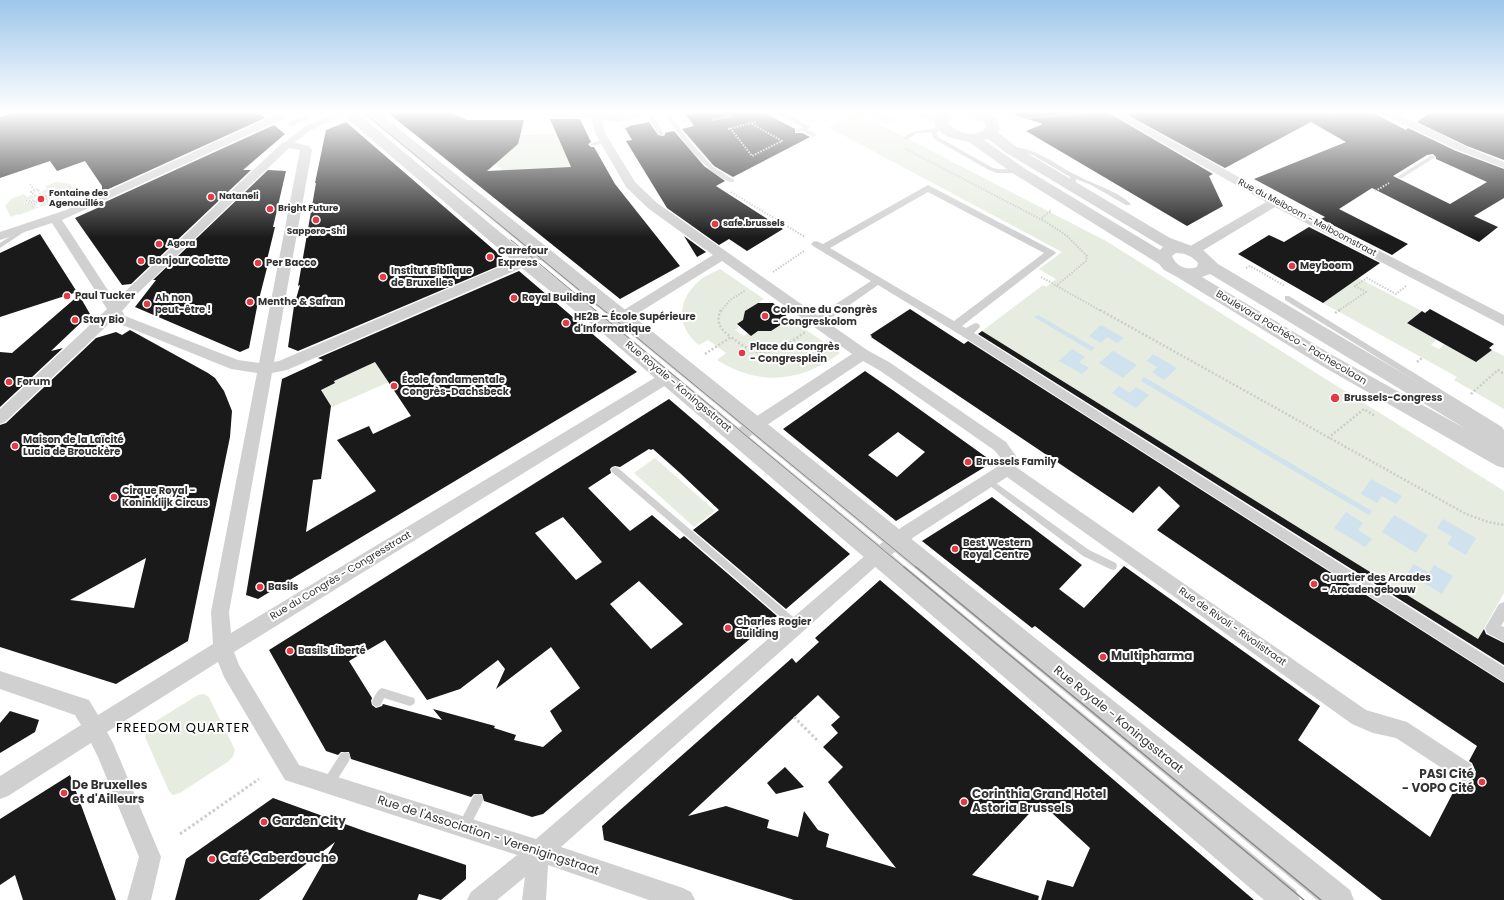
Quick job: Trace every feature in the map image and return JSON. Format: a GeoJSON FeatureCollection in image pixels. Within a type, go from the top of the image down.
{"type":"FeatureCollection","features":[{"type":"Feature","properties":{"kind":"street"},"geometry":{"type":"LineString","coordinates":[[0,236],[55,218],[137,183],[199,154]]}},
{"type":"Feature","properties":{"kind":"street"},"geometry":{"type":"LineString","coordinates":[[0,418],[277,154]]}},
{"type":"Feature","properties":{"kind":"street"},"geometry":{"type":"LineString","coordinates":[[223,648],[220,612],[264,369],[305,154]]}},
{"type":"Feature","properties":{"kind":"street","name":"Rue Royale - Koningsstraat"},"geometry":{"type":"LineString","coordinates":[[397,154],[524,262],[606,327],[666,378],[745,430],[898,540],[1340,900]]}},
{"type":"Feature","properties":{"kind":"street","name":"Rue Royale - Koningsstraat"},"geometry":{"type":"LineString","coordinates":[[422,154],[683,367],[745,430],[877,556],[1286,900]]}},
{"type":"Feature","properties":{"kind":"street"},"geometry":{"type":"LineString","coordinates":[[479,900],[566,829],[796,625],[877,556],[898,540],[1007,469],[1009,460],[1007,453],[1000,446],[884,366],[862,354],[758,282],[653,206],[630,184],[613,154]]}},
{"type":"Feature","properties":{"kind":"street"},"geometry":{"type":"LineString","coordinates":[[995,154],[1019,171],[1164,260],[1164,256],[1168,250],[1185,249],[1275,202]]}},
{"type":"Feature","properties":{"kind":"street"},"geometry":{"type":"LineString","coordinates":[[1020,154],[1073,181],[1164,241],[1185,249]]}},
{"type":"Feature","properties":{"kind":"street","name":"Rue du Meiboom - Meiboomstraat"},"geometry":{"type":"LineString","coordinates":[[1189,154],[1275,202],[1504,321]]}},
{"type":"Feature","properties":{"kind":"street"},"geometry":{"type":"LineString","coordinates":[[1476,154],[1504,165]]}},
{"type":"Feature","properties":{"kind":"street"},"geometry":{"type":"LineString","coordinates":[[820,246],[928,188],[1051,253],[954,326]]}},
{"type":"Feature","properties":{"kind":"street"},"geometry":{"type":"LineString","coordinates":[[55,218],[120,319],[236,365],[264,369],[282,366],[544,253]]}},
{"type":"Feature","properties":{"kind":"street"},"geometry":{"type":"LineString","coordinates":[[820,246],[954,326],[970,330],[1504,675]]}},
{"type":"Feature","properties":{"kind":"street","name":"Boulevard Pachéco - Pachecolaan"},"geometry":{"type":"LineString","coordinates":[[1185,249],[1201,256],[1212,268],[1504,443]]}},
{"type":"Feature","properties":{"kind":"street"},"geometry":{"type":"LineString","coordinates":[[606,327],[722,255]]}},
{"type":"Feature","properties":{"kind":"street","name":"Boulevard Pachéco - Pachecolaan"},"geometry":{"type":"LineString","coordinates":[[1164,260],[1170,267],[1183,273],[1328,361],[1504,460]]}},
{"type":"Feature","properties":{"kind":"street"},"geometry":{"type":"LineString","coordinates":[[1183,273],[1196,274],[1201,272],[1204,270],[1206,263]]}},
{"type":"Feature","properties":{"kind":"street"},"geometry":{"type":"LineString","coordinates":[[817,322],[878,281]]}},
{"type":"Feature","properties":{"kind":"street"},"geometry":{"type":"LineString","coordinates":[[745,430],[862,354]]}},
{"type":"Feature","properties":{"kind":"street","name":"Rue du Congrès - Congresstraat"},"geometry":{"type":"LineString","coordinates":[[0,788],[223,648],[683,367]]}},
{"type":"Feature","properties":{"kind":"street","name":"Rue de Rivoli - Rivolistraat"},"geometry":{"type":"LineString","coordinates":[[1007,469],[1359,717],[1370,722],[1400,729],[1464,771]]}},
{"type":"Feature","properties":{"kind":"street"},"geometry":{"type":"LineString","coordinates":[[1504,608],[1492,628],[1504,635]]}},
{"type":"Feature","properties":{"kind":"street","name":"Rue de l'Association - Verenigingstraat"},"geometry":{"type":"LineString","coordinates":[[223,648],[231,670],[292,773],[464,827],[684,900]]}},
{"type":"Feature","properties":{"kind":"street"},"geometry":{"type":"LineString","coordinates":[[0,680],[82,707],[106,750],[150,857],[139,900]]}},
{"type":"Feature","properties":{"kind":"street"},"geometry":{"type":"LineString","coordinates":[[534,900],[538,852]]}},
{"type":"Feature","properties":{"kind":"lane"},"geometry":{"type":"LineString","coordinates":[[698,154],[711,168],[732,181]]}},
{"type":"Feature","properties":{"kind":"lane"},"geometry":{"type":"LineString","coordinates":[[964,154],[999,172],[1019,171]]}},
{"type":"Feature","properties":{"kind":"lane"},"geometry":{"type":"LineString","coordinates":[[1400,177],[1432,157]]}},
{"type":"Feature","properties":{"kind":"lane"},"geometry":{"type":"LineString","coordinates":[[1073,181],[1093,184],[1128,204]]}},
{"type":"Feature","properties":{"kind":"lane"},"geometry":{"type":"LineString","coordinates":[[0,246],[25,229]]}},
{"type":"Feature","properties":{"kind":"lane"},"geometry":{"type":"LineString","coordinates":[[1287,298],[1332,324],[1389,362],[1499,429],[1504,436]]}},
{"type":"Feature","properties":{"kind":"lane"},"geometry":{"type":"LineString","coordinates":[[615,470],[796,625]]}},
{"type":"Feature","properties":{"kind":"lane"},"geometry":{"type":"LineString","coordinates":[[989,481],[1086,553],[1113,566]]}},
{"type":"Feature","properties":{"kind":"lane"},"geometry":{"type":"LineString","coordinates":[[377,702],[382,693],[410,701]]}},
{"type":"Feature","properties":{"kind":"lane"},"geometry":{"type":"LineString","coordinates":[[328,784],[345,757]]}},
{"type":"Feature","properties":{"kind":"lane"},"geometry":{"type":"LineString","coordinates":[[464,827],[478,799]]}},
{"type":"Feature","properties":{"kind":"path"},"geometry":{"type":"LineString","coordinates":[[915,154],[999,198],[1042,218],[1076,244],[1087,256],[1086,262],[1056,286]]}},
{"type":"Feature","properties":{"kind":"path"},"geometry":{"type":"LineString","coordinates":[[1376,191],[1389,183]]}},
{"type":"Feature","properties":{"kind":"path"},"geometry":{"type":"LineString","coordinates":[[30,184],[34,190],[38,189],[40,197]]}},
{"type":"Feature","properties":{"kind":"path"},"geometry":{"type":"LineString","coordinates":[[725,188],[820,246]]}},
{"type":"Feature","properties":{"kind":"path"},"geometry":{"type":"LineString","coordinates":[[34,190],[31,192],[40,197],[54,199]]}},
{"type":"Feature","properties":{"kind":"path"},"geometry":{"type":"LineString","coordinates":[[45,198],[52,192]]}},
{"type":"Feature","properties":{"kind":"path"},"geometry":{"type":"LineString","coordinates":[[25,204],[37,201],[55,193]]}},
{"type":"Feature","properties":{"kind":"path"},"geometry":{"type":"LineString","coordinates":[[32,207],[40,197]]}},
{"type":"Feature","properties":{"kind":"path"},"geometry":{"type":"LineString","coordinates":[[45,198],[50,202]]}},
{"type":"Feature","properties":{"kind":"path"},"geometry":{"type":"LineString","coordinates":[[26,200],[37,201]]}},
{"type":"Feature","properties":{"kind":"path"},"geometry":{"type":"LineString","coordinates":[[37,201],[39,207]]}},
{"type":"Feature","properties":{"kind":"path"},"geometry":{"type":"LineString","coordinates":[[1042,218],[1051,211]]}},
{"type":"Feature","properties":{"kind":"path"},"geometry":{"type":"LineString","coordinates":[[775,270],[804,251]]}},
{"type":"Feature","properties":{"kind":"path"},"geometry":{"type":"LineString","coordinates":[[1243,270],[1250,266],[1288,288]]}},
{"type":"Feature","properties":{"kind":"path"},"geometry":{"type":"LineString","coordinates":[[1333,314],[1366,292],[1355,286],[1367,278],[1396,294],[1407,285]]}},
{"type":"Feature","properties":{"kind":"path"},"geometry":{"type":"LineString","coordinates":[[1048,281],[1466,514],[1504,526]]}},
{"type":"Feature","properties":{"kind":"path"},"geometry":{"type":"LineString","coordinates":[[758,282],[723,305],[718,315],[720,327],[731,337],[753,351],[773,350],[795,340],[817,322]]}},
{"type":"Feature","properties":{"kind":"path"},"geometry":{"type":"LineString","coordinates":[[706,354],[731,337]]}},
{"type":"Feature","properties":{"kind":"path"},"geometry":{"type":"LineString","coordinates":[[1417,362],[1422,358]]}},
{"type":"Feature","properties":{"kind":"path"},"geometry":{"type":"LineString","coordinates":[[1470,394],[1498,370],[1504,374]]}},
{"type":"Feature","properties":{"kind":"path"},"geometry":{"type":"LineString","coordinates":[[1328,438],[1364,409],[1375,416]]}},
{"type":"Feature","properties":{"kind":"path"},"geometry":{"type":"LineString","coordinates":[[794,717],[819,742]]}},
{"type":"Feature","properties":{"kind":"path"},"geometry":{"type":"LineString","coordinates":[[180,834],[259,779]]}},
{"type":"Feature","properties":{"kind":"shaded area"},"geometry":{"type":"Polygon","coordinates":[[[499,154],[565,154],[570,167],[532,169],[531,171],[507,174],[491,161],[499,154]]]}},
{"type":"Feature","properties":{"kind":"shaded area"},"geometry":{"type":"Polygon","coordinates":[[[879,154],[937,154],[1106,241],[1504,491],[1504,593],[1478,639],[982,331],[1043,285],[1046,287],[1056,279],[1039,269],[1062,252],[879,154]]]}},
{"type":"Feature","properties":{"kind":"shaded area"},"geometry":{"type":"Polygon","coordinates":[[[57,182],[70,184],[77,193],[19,215],[18,214],[11,217],[5,206],[11,199],[24,194],[27,197],[31,195],[36,198],[26,200],[25,202],[29,202],[24,203],[24,205],[36,202],[31,207],[36,205],[36,207],[40,207],[42,201],[49,203],[52,202],[50,200],[55,198],[47,198],[56,194],[55,192],[51,194],[53,192],[50,191],[43,196],[42,191],[47,189],[45,186],[57,182]]]}},
{"type":"Feature","properties":{"kind":"shaded area"},"geometry":{"type":"Polygon","coordinates":[[[720,269],[764,299],[745,311],[743,320],[736,325],[739,327],[735,330],[744,336],[748,333],[751,336],[759,331],[771,331],[790,319],[840,353],[825,363],[810,370],[779,378],[748,374],[717,360],[726,353],[708,340],[699,345],[692,339],[687,331],[682,316],[685,299],[690,291],[701,279],[720,269]]]}},
{"type":"Feature","properties":{"kind":"shaded area"},"geometry":{"type":"Polygon","coordinates":[[[1358,278],[1422,311],[1407,323],[1436,340],[1431,345],[1439,349],[1445,344],[1476,362],[1492,350],[1504,356],[1504,409],[1454,380],[1457,377],[1323,303],[1358,278]]]}},
{"type":"Feature","properties":{"kind":"shaded area"},"geometry":{"type":"Polygon","coordinates":[[[376,360],[405,375],[332,407],[322,391],[322,385],[335,383],[334,381],[367,366],[376,360]]]}},
{"type":"Feature","properties":{"kind":"shaded area"},"geometry":{"type":"Polygon","coordinates":[[[655,458],[715,511],[694,527],[634,473],[655,458]]]}},
{"type":"Feature","properties":{"kind":"shaded area"},"geometry":{"type":"Polygon","coordinates":[[[204,694],[209,697],[235,750],[229,761],[180,793],[173,795],[169,791],[145,737],[146,731],[151,724],[198,695],[204,694]]]}},
{"type":"Feature","properties":{"kind":"water"},"geometry":{"type":"Polygon","coordinates":[[[1038,315],[1095,348],[1091,351],[1034,317],[1038,315]]]}},
{"type":"Feature","properties":{"kind":"water"},"geometry":{"type":"Polygon","coordinates":[[[1101,325],[1124,338],[1117,343],[1107,337],[1101,343],[1089,336],[1101,325]]]}},
{"type":"Feature","properties":{"kind":"water"},"geometry":{"type":"Polygon","coordinates":[[[1072,349],[1085,357],[1079,362],[1089,368],[1082,374],[1059,361],[1072,349]]]}},
{"type":"Feature","properties":{"kind":"water"},"geometry":{"type":"Polygon","coordinates":[[[1113,351],[1137,365],[1123,378],[1099,363],[1113,351]]]}},
{"type":"Feature","properties":{"kind":"water"},"geometry":{"type":"Polygon","coordinates":[[[1153,354],[1177,368],[1164,380],[1152,372],[1157,367],[1147,361],[1153,354]]]}},
{"type":"Feature","properties":{"kind":"water"},"geometry":{"type":"Polygon","coordinates":[[[1144,377],[1372,511],[1369,515],[1141,381],[1144,377]]]}},
{"type":"Feature","properties":{"kind":"water"},"geometry":{"type":"Polygon","coordinates":[[[1119,386],[1130,393],[1136,387],[1149,395],[1136,408],[1112,393],[1119,386]]]}},
{"type":"Feature","properties":{"kind":"water"},"geometry":{"type":"Polygon","coordinates":[[[1371,479],[1402,496],[1396,504],[1382,496],[1377,503],[1361,494],[1371,479]]]}},
{"type":"Feature","properties":{"kind":"water"},"geometry":{"type":"Polygon","coordinates":[[[1346,512],[1363,523],[1358,530],[1372,539],[1365,547],[1334,528],[1346,512]]]}},
{"type":"Feature","properties":{"kind":"water"},"geometry":{"type":"Polygon","coordinates":[[[1394,515],[1428,535],[1416,553],[1382,532],[1394,515]]]}},
{"type":"Feature","properties":{"kind":"water"},"geometry":{"type":"Polygon","coordinates":[[[1443,519],[1476,538],[1466,555],[1447,544],[1452,537],[1437,528],[1443,519]]]}},
{"type":"Feature","properties":{"kind":"water"},"geometry":{"type":"Polygon","coordinates":[[[1414,564],[1429,573],[1434,565],[1453,576],[1442,594],[1408,573],[1414,564]]]}},
{"type":"Feature","properties":{"kind":"building"},"geometry":{"type":"Polygon","coordinates":[[[0,154],[186,154],[102,192],[102,186],[85,161],[57,171],[50,161],[0,178],[0,154]]]}},
{"type":"Feature","properties":{"kind":"building"},"geometry":{"type":"Polygon","coordinates":[[[210,154],[262,154],[243,170],[251,170],[131,284],[122,285],[75,218],[104,205],[103,203],[210,154]]]}},
{"type":"Feature","properties":{"kind":"building"},"geometry":{"type":"Polygon","coordinates":[[[321,154],[383,154],[508,262],[298,351],[288,347],[294,306],[300,285],[298,286],[321,154]]]}},
{"type":"Feature","properties":{"kind":"building"},"geometry":{"type":"Polygon","coordinates":[[[439,154],[507,154],[487,171],[571,167],[565,154],[598,154],[615,184],[680,266],[620,299],[439,154]]]}},
{"type":"Feature","properties":{"kind":"building"},"geometry":{"type":"Polygon","coordinates":[[[634,154],[694,154],[704,166],[725,181],[716,186],[783,229],[747,251],[729,239],[719,245],[667,208],[634,154]]]}},
{"type":"Feature","properties":{"kind":"building"},"geometry":{"type":"Polygon","coordinates":[[[704,154],[777,154],[733,177],[714,166],[704,154]]]}},
{"type":"Feature","properties":{"kind":"building"},"geometry":{"type":"Polygon","coordinates":[[[1065,154],[1179,154],[1213,174],[1209,176],[1223,206],[1187,226],[1065,154]]]}},
{"type":"Feature","properties":{"kind":"building"},"geometry":{"type":"Polygon","coordinates":[[[1199,154],[1251,154],[1225,168],[1199,154]]]}},
{"type":"Feature","properties":{"kind":"building"},"geometry":{"type":"Polygon","coordinates":[[[1316,154],[1433,154],[1464,154],[1504,169],[1504,198],[1474,216],[1498,227],[1479,242],[1372,188],[1339,209],[1408,244],[1392,255],[1321,219],[1325,217],[1254,179],[1316,154]],[[1433,154],[1427,155],[1393,176],[1450,204],[1487,182],[1436,159],[1433,154]]]}},
{"type":"Feature","properties":{"kind":"building"},"geometry":{"type":"Polygon","coordinates":[[[1488,154],[1504,154],[1504,160],[1488,154]]]}},
{"type":"Feature","properties":{"kind":"building"},"geometry":{"type":"Polygon","coordinates":[[[268,170],[286,171],[273,227],[275,227],[266,264],[268,264],[257,307],[249,348],[240,352],[135,307],[156,280],[153,280],[268,170]]]}},
{"type":"Feature","properties":{"kind":"building"},"geometry":{"type":"Polygon","coordinates":[[[1309,227],[1380,263],[1323,303],[1238,254],[1269,235],[1284,242],[1309,227]]]}},
{"type":"Feature","properties":{"kind":"building"},"geometry":{"type":"Polygon","coordinates":[[[40,234],[77,292],[0,317],[0,253],[40,234]]]}},
{"type":"Feature","properties":{"kind":"building"},"geometry":{"type":"Polygon","coordinates":[[[684,236],[706,252],[697,257],[684,236]]]}},
{"type":"Feature","properties":{"kind":"building"},"geometry":{"type":"Polygon","coordinates":[[[519,271],[637,372],[258,599],[246,595],[282,379],[323,360],[318,358],[519,271]],[[375,362],[334,381],[335,383],[321,390],[331,406],[321,479],[313,480],[306,532],[376,491],[337,440],[369,426],[373,434],[411,416],[375,362]]]}},
{"type":"Feature","properties":{"kind":"building"},"geometry":{"type":"Polygon","coordinates":[[[79,295],[90,314],[51,351],[63,348],[0,407],[0,352],[12,353],[79,295]]]}},
{"type":"Feature","properties":{"kind":"building"},"geometry":{"type":"Polygon","coordinates":[[[758,303],[773,303],[786,313],[785,322],[771,331],[758,331],[751,336],[737,324],[743,320],[745,311],[758,303]]]}},
{"type":"Feature","properties":{"kind":"building"},"geometry":{"type":"Polygon","coordinates":[[[910,309],[964,344],[968,341],[1504,683],[1504,900],[1382,900],[1035,626],[1032,628],[922,541],[992,497],[1082,565],[1059,589],[1084,608],[1124,566],[1320,706],[1298,740],[1430,837],[1459,781],[1465,783],[1472,779],[1476,772],[1472,763],[1469,761],[1477,746],[1157,530],[1180,506],[1159,486],[1133,513],[871,337],[872,336],[870,335],[910,309]]]}},
{"type":"Feature","properties":{"kind":"building"},"geometry":{"type":"Polygon","coordinates":[[[1430,309],[1494,344],[1489,348],[1492,350],[1476,362],[1407,323],[1422,311],[1425,313],[1430,309]]]}},
{"type":"Feature","properties":{"kind":"building"},"geometry":{"type":"Polygon","coordinates":[[[130,330],[208,373],[215,378],[224,391],[232,411],[230,437],[188,641],[116,684],[0,647],[0,425],[6,423],[96,338],[116,332],[122,335],[130,330]],[[146,558],[70,600],[134,608],[146,558]]]}},
{"type":"Feature","properties":{"kind":"building"},"geometry":{"type":"Polygon","coordinates":[[[982,331],[1478,639],[1484,629],[1486,634],[1504,643],[1504,665],[978,334],[982,331]]]}},
{"type":"Feature","properties":{"kind":"building"},"geometry":{"type":"Polygon","coordinates":[[[865,371],[993,462],[896,521],[783,429],[865,371]],[[898,432],[868,455],[897,477],[925,452],[898,432]]]}},
{"type":"Feature","properties":{"kind":"building"},"geometry":{"type":"Polygon","coordinates":[[[669,399],[850,554],[786,609],[693,530],[719,510],[653,449],[649,449],[620,467],[612,467],[610,469],[611,473],[588,488],[630,531],[652,515],[680,539],[684,536],[777,616],[543,814],[532,817],[484,801],[482,794],[474,794],[471,797],[351,759],[349,752],[341,752],[338,755],[326,751],[269,650],[669,399]],[[563,517],[535,533],[576,580],[602,562],[563,517]],[[639,581],[610,604],[651,649],[683,624],[639,581]],[[385,640],[349,661],[372,698],[372,705],[376,708],[382,706],[383,704],[442,720],[433,709],[495,726],[494,728],[516,735],[514,740],[543,747],[562,731],[550,711],[580,688],[551,647],[496,689],[505,669],[498,660],[460,689],[427,700],[385,640]]]}},
{"type":"Feature","properties":{"kind":"building"},"geometry":{"type":"Polygon","coordinates":[[[880,580],[1254,900],[1041,900],[1047,880],[1073,887],[1090,848],[1040,802],[972,875],[1039,896],[1038,900],[794,900],[604,840],[602,826],[792,658],[796,663],[819,642],[815,638],[880,580]],[[818,695],[688,816],[726,806],[769,820],[767,828],[798,837],[804,811],[818,830],[829,834],[826,847],[896,868],[828,782],[843,767],[823,747],[838,733],[831,725],[840,717],[818,695]]]}},
{"type":"Feature","properties":{"kind":"building"},"geometry":{"type":"Polygon","coordinates":[[[10,711],[39,720],[35,732],[0,753],[0,723],[10,711]]]}},
{"type":"Feature","properties":{"kind":"building"},"geometry":{"type":"Polygon","coordinates":[[[785,767],[804,787],[776,794],[767,783],[785,767]]]}},
{"type":"Feature","properties":{"kind":"building"},"geometry":{"type":"Polygon","coordinates":[[[70,775],[116,900],[23,900],[15,875],[0,885],[0,819],[70,775]]]}},
{"type":"Feature","properties":{"kind":"building"},"geometry":{"type":"Polygon","coordinates":[[[273,798],[367,832],[466,865],[466,879],[441,900],[419,894],[417,900],[302,900],[335,842],[259,900],[175,900],[186,859],[273,798]]]}},
{"type":"Feature","properties":{"kind":"tram line"},"geometry":{"type":"LineString","coordinates":[[414,154],[917,568]]}},
{"type":"Feature","properties":{"kind":"tram line"},"geometry":{"type":"LineString","coordinates":[[511,240],[905,568]]}},
{"type":"Feature","properties":{"kind":"tram line"},"geometry":{"type":"LineString","coordinates":[[904,567],[1304,900]]}},
{"type":"Feature","properties":{"kind":"tram line"},"geometry":{"type":"LineString","coordinates":[[916,567],[1321,900]]}},
{"type":"Feature","properties":{"kind":"place","name":"Nataneli"},"geometry":{"type":"Point","coordinates":[211,197]}},
{"type":"Feature","properties":{"kind":"place","name":"Fontaine des Agenouillés"},"geometry":{"type":"Point","coordinates":[41,199]}},
{"type":"Feature","properties":{"kind":"place","name":"Bright Future"},"geometry":{"type":"Point","coordinates":[270,209]}},
{"type":"Feature","properties":{"kind":"place","name":"Sapporo-Shi"},"geometry":{"type":"Point","coordinates":[316,220]}},
{"type":"Feature","properties":{"kind":"place","name":"safe.brussels"},"geometry":{"type":"Point","coordinates":[715,224]}},
{"type":"Feature","properties":{"kind":"place","name":"Agora"},"geometry":{"type":"Point","coordinates":[159,244]}},
{"type":"Feature","properties":{"kind":"place","name":"Carrefour Express"},"geometry":{"type":"Point","coordinates":[490,257]}},
{"type":"Feature","properties":{"kind":"place","name":"Bonjour Colette"},"geometry":{"type":"Point","coordinates":[141,261]}},
{"type":"Feature","properties":{"kind":"place","name":"Per Bacco"},"geometry":{"type":"Point","coordinates":[258,263]}},
{"type":"Feature","properties":{"kind":"place","name":"Meyboom"},"geometry":{"type":"Point","coordinates":[1292,266]}},
{"type":"Feature","properties":{"kind":"place","name":"Institut Biblique de Bruxelles"},"geometry":{"type":"Point","coordinates":[383,277]}},
{"type":"Feature","properties":{"kind":"place","name":"Paul Tucker"},"geometry":{"type":"Point","coordinates":[67,296]}},
{"type":"Feature","properties":{"kind":"place","name":"Royal Building"},"geometry":{"type":"Point","coordinates":[514,298]}},
{"type":"Feature","properties":{"kind":"place","name":"Menthe & Safran"},"geometry":{"type":"Point","coordinates":[250,302]}},
{"type":"Feature","properties":{"kind":"place","name":"Ah non peut-être !"},"geometry":{"type":"Point","coordinates":[147,304]}},
{"type":"Feature","properties":{"kind":"place","name":"Colonne du Congrès - Congreskolom"},"geometry":{"type":"Point","coordinates":[765,316]}},
{"type":"Feature","properties":{"kind":"place","name":"Stay Bio"},"geometry":{"type":"Point","coordinates":[75,320]}},
{"type":"Feature","properties":{"kind":"place","name":"HE2B – École Supérieure d'Informatique"},"geometry":{"type":"Point","coordinates":[566,323]}},
{"type":"Feature","properties":{"kind":"place","name":"Place du Congrès - Congresplein"},"geometry":{"type":"Point","coordinates":[742,353]}},
{"type":"Feature","properties":{"kind":"place","name":"Forum"},"geometry":{"type":"Point","coordinates":[9,382]}},
{"type":"Feature","properties":{"kind":"place","name":"École fondamentale Congrès-Dachsbeck"},"geometry":{"type":"Point","coordinates":[394,386]}},
{"type":"Feature","properties":{"kind":"place","name":"Brussels-Congress"},"geometry":{"type":"Point","coordinates":[1335,398]}},
{"type":"Feature","properties":{"kind":"place","name":"Maison de la Laïcité Lucia de Brouckère"},"geometry":{"type":"Point","coordinates":[15,446]}},
{"type":"Feature","properties":{"kind":"place","name":"Brussels Family"},"geometry":{"type":"Point","coordinates":[968,462]}},
{"type":"Feature","properties":{"kind":"place","name":"Cirque Royal - Koninklijk Circus"},"geometry":{"type":"Point","coordinates":[114,497]}},
{"type":"Feature","properties":{"kind":"place","name":"Best Western Royal Centre"},"geometry":{"type":"Point","coordinates":[955,549]}},
{"type":"Feature","properties":{"kind":"place","name":"Quartier des Arcades - Arcadengebouw"},"geometry":{"type":"Point","coordinates":[1314,584]}},
{"type":"Feature","properties":{"kind":"place","name":"Basils"},"geometry":{"type":"Point","coordinates":[260,587]}},
{"type":"Feature","properties":{"kind":"place","name":"Charles Rogier Building"},"geometry":{"type":"Point","coordinates":[728,628]}},
{"type":"Feature","properties":{"kind":"place","name":"Basils Liberté"},"geometry":{"type":"Point","coordinates":[290,651]}},
{"type":"Feature","properties":{"kind":"place","name":"Multipharma"},"geometry":{"type":"Point","coordinates":[1103,657]}},
{"type":"Feature","properties":{"kind":"place","name":"PASI Cité - VOPO Cité"},"geometry":{"type":"Point","coordinates":[1482,782]}},
{"type":"Feature","properties":{"kind":"place","name":"De Bruxelles et d'Ailleurs"},"geometry":{"type":"Point","coordinates":[64,793]}},
{"type":"Feature","properties":{"kind":"place","name":"Corinthia Grand Hotel Astoria Brussels"},"geometry":{"type":"Point","coordinates":[964,802]}},
{"type":"Feature","properties":{"kind":"place","name":"Garden City"},"geometry":{"type":"Point","coordinates":[264,822]}},
{"type":"Feature","properties":{"kind":"place","name":"Café Caberdouche"},"geometry":{"type":"Point","coordinates":[212,859]}},
{"type":"Feature","properties":{"kind":"district","name":"FREEDOM QUARTER"},"geometry":{"type":"Point","coordinates":[183,729]}}]}
